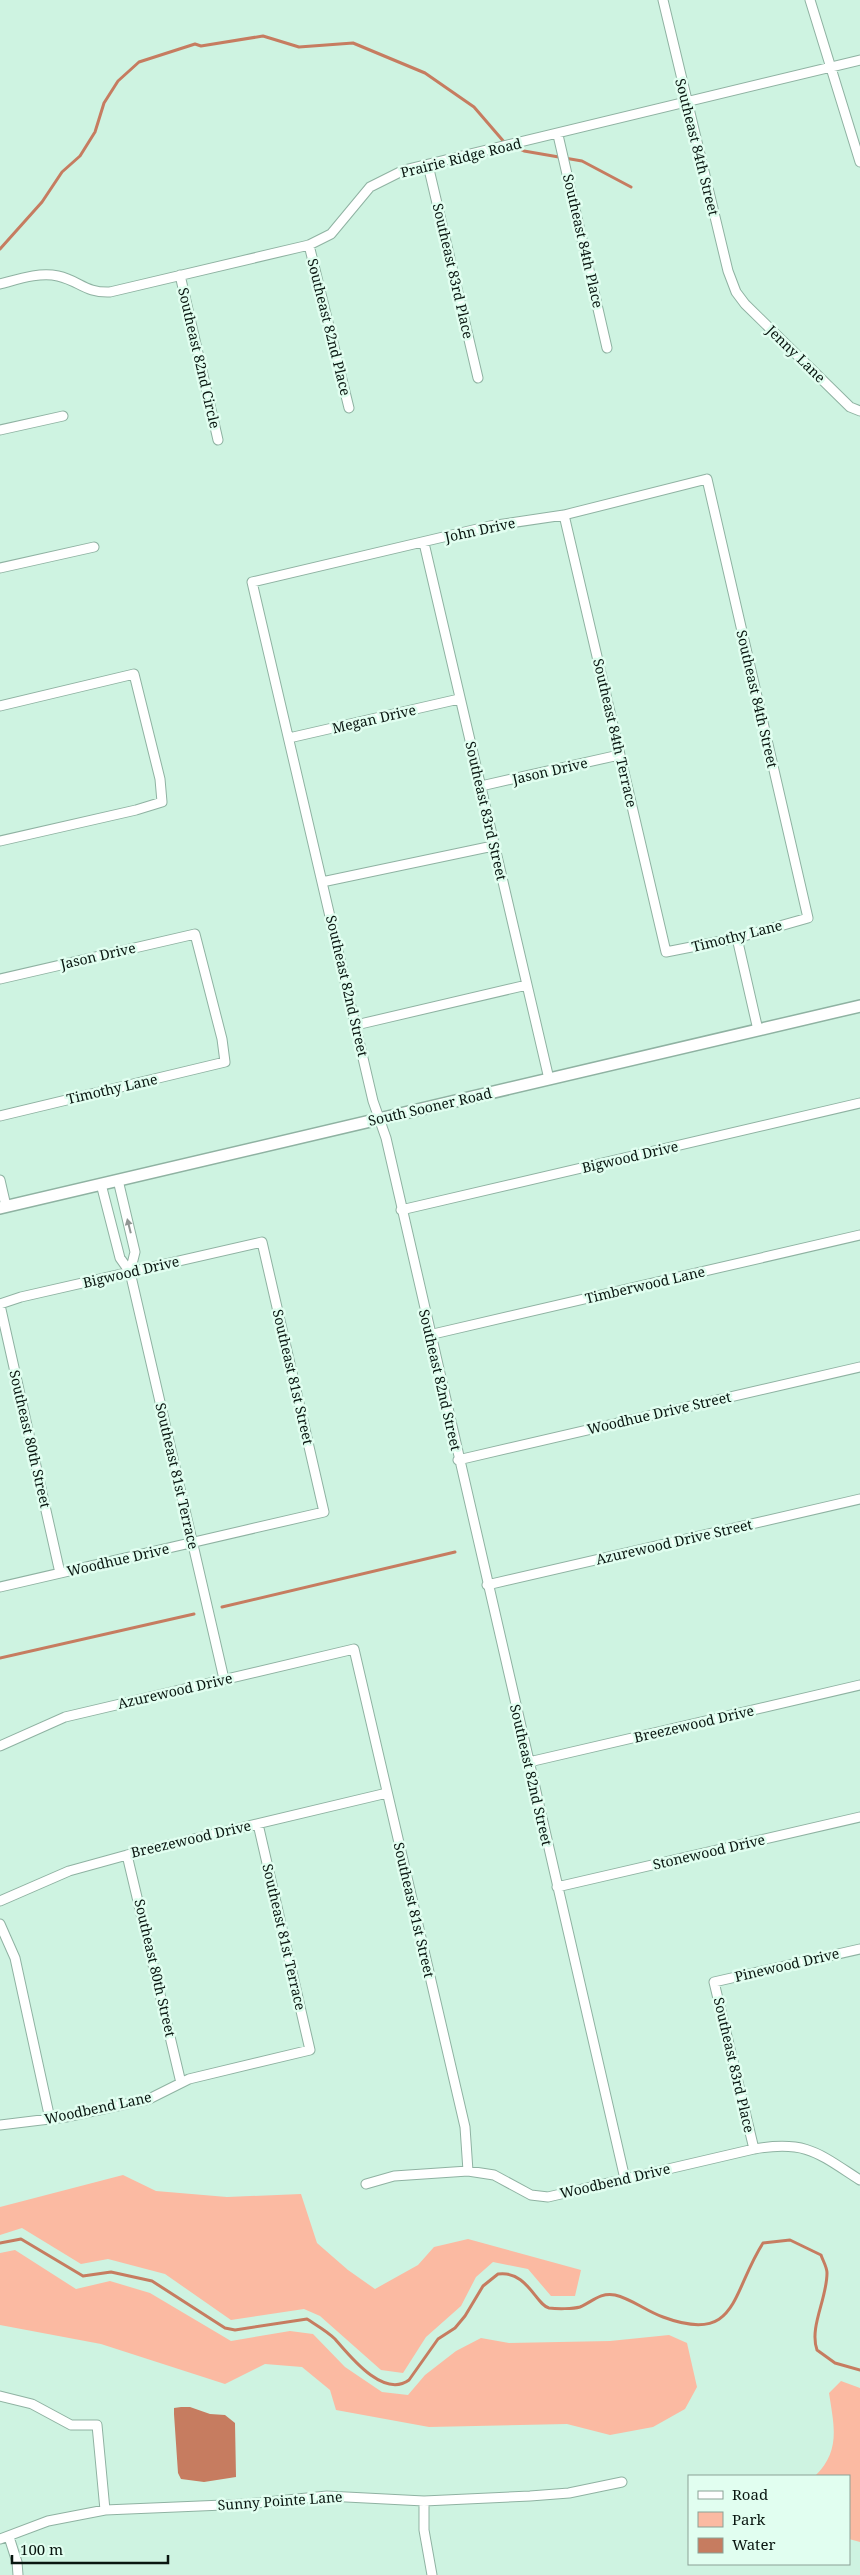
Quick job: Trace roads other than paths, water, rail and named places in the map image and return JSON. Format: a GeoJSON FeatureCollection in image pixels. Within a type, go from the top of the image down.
{"type":"FeatureCollection","features":[{"type":"Feature","properties":{"kind":"main road","name":"South Sooner Road"},"geometry":{"type":"LineString","coordinates":[[3,1207],[860,1006]]}},
{"type":"Feature","properties":{"kind":"street","name":"Southeast 84th Street"},"geometry":{"type":"LineString","coordinates":[[662,0],[728,271],[736,292]]}},
{"type":"Feature","properties":{"kind":"street"},"geometry":{"type":"LineString","coordinates":[[810,0],[860,162]]}},
{"type":"Feature","properties":{"kind":"street","name":"Prairie Ridge Road"},"geometry":{"type":"LineString","coordinates":[[0,284],[42,275],[74,281],[83,288],[96,292],[110,292],[309,245],[322,240],[336,229],[370,187],[404,170],[558,135],[860,60]]}},
{"type":"Feature","properties":{"kind":"street","name":"Southeast 84th Place"},"geometry":{"type":"LineString","coordinates":[[558,135],[607,348]]}},
{"type":"Feature","properties":{"kind":"street","name":"Southeast 83rd Place"},"geometry":{"type":"LineString","coordinates":[[428,164],[478,378]]}},
{"type":"Feature","properties":{"kind":"street","name":"Southeast 82nd Place"},"geometry":{"type":"LineString","coordinates":[[309,245],[349,408]]}},
{"type":"Feature","properties":{"kind":"street","name":"Southeast 82nd Circle"},"geometry":{"type":"LineString","coordinates":[[180,275],[218,440]]}},
{"type":"Feature","properties":{"kind":"street","name":"Jenny Lane"},"geometry":{"type":"LineString","coordinates":[[736,292],[756,316],[850,407],[860,411]]}},
{"type":"Feature","properties":{"kind":"street"},"geometry":{"type":"LineString","coordinates":[[0,430],[63,416]]}},
{"type":"Feature","properties":{"kind":"street","name":"Southeast 84th Street"},"geometry":{"type":"LineString","coordinates":[[707,480],[808,918]]}},
{"type":"Feature","properties":{"kind":"street","name":"John Drive"},"geometry":{"type":"LineString","coordinates":[[252,582],[490,526],[564,515],[707,480]]}},
{"type":"Feature","properties":{"kind":"street","name":"Southeast 84th Terrace"},"geometry":{"type":"LineString","coordinates":[[564,515],[666,952]]}},
{"type":"Feature","properties":{"kind":"street","name":"Southeast 83rd Street"},"geometry":{"type":"LineString","coordinates":[[424,543],[481,786],[493,846],[549,1079]]}},
{"type":"Feature","properties":{"kind":"street"},"geometry":{"type":"LineString","coordinates":[[0,568],[94,547]]}},
{"type":"Feature","properties":{"kind":"street","name":"Southeast 82nd Street"},"geometry":{"type":"LineString","coordinates":[[252,582],[356,1025],[379,1119],[386,1138],[429,1335],[625,2179]]}},
{"type":"Feature","properties":{"kind":"street"},"geometry":{"type":"LineString","coordinates":[[0,706],[134,674],[160,779],[162,802],[136,810],[0,841]]}},
{"type":"Feature","properties":{"kind":"street","name":"Megan Drive"},"geometry":{"type":"LineString","coordinates":[[289,738],[460,699]]}},
{"type":"Feature","properties":{"kind":"street","name":"Jason Drive"},"geometry":{"type":"LineString","coordinates":[[481,786],[619,756]]}},
{"type":"Feature","properties":{"kind":"street"},"geometry":{"type":"LineString","coordinates":[[322,882],[493,846]]}},
{"type":"Feature","properties":{"kind":"street","name":"Timothy Lane"},"geometry":{"type":"LineString","coordinates":[[666,952],[737,938],[808,918]]}},
{"type":"Feature","properties":{"kind":"street","name":"Jason Drive"},"geometry":{"type":"LineString","coordinates":[[0,979],[195,934],[222,1039],[225,1062]]}},
{"type":"Feature","properties":{"kind":"street"},"geometry":{"type":"LineString","coordinates":[[737,938],[758,1030]]}},
{"type":"Feature","properties":{"kind":"street"},"geometry":{"type":"LineString","coordinates":[[356,1025],[527,985]]}},
{"type":"Feature","properties":{"kind":"street","name":"Timothy Lane"},"geometry":{"type":"LineString","coordinates":[[0,1116],[225,1062]]}},
{"type":"Feature","properties":{"kind":"street","name":"Bigwood Drive"},"geometry":{"type":"LineString","coordinates":[[401,1210],[860,1103]]}},
{"type":"Feature","properties":{"kind":"street"},"geometry":{"type":"LineString","coordinates":[[0,1180],[3,1207]]}},
{"type":"Feature","properties":{"kind":"street","name":"Southeast 81st Terrace"},"geometry":{"type":"LineString","coordinates":[[118,1180],[135,1252],[130,1272]]}},
{"type":"Feature","properties":{"kind":"street","name":"Southeast 81st Terrace"},"geometry":{"type":"LineString","coordinates":[[101,1184],[120,1258],[130,1272],[224,1679]]}},
{"type":"Feature","properties":{"kind":"street","name":"Timberwood Lane"},"geometry":{"type":"LineString","coordinates":[[429,1335],[860,1235]]}},
{"type":"Feature","properties":{"kind":"street","name":"Bigwood Drive"},"geometry":{"type":"LineString","coordinates":[[0,1304],[262,1242]]}},
{"type":"Feature","properties":{"kind":"street","name":"Southeast 81st Street"},"geometry":{"type":"LineString","coordinates":[[262,1242],[324,1512]]}},
{"type":"Feature","properties":{"kind":"street","name":"Southeast 80th Street"},"geometry":{"type":"LineString","coordinates":[[0,1304],[60,1573]]}},
{"type":"Feature","properties":{"kind":"street","name":"Woodhue Drive Street"},"geometry":{"type":"LineString","coordinates":[[458,1460],[860,1367]]}},
{"type":"Feature","properties":{"kind":"street","name":"Azurewood Drive Street"},"geometry":{"type":"LineString","coordinates":[[487,1585],[860,1499]]}},
{"type":"Feature","properties":{"kind":"street","name":"Woodhue Drive"},"geometry":{"type":"LineString","coordinates":[[0,1587],[324,1512]]}},
{"type":"Feature","properties":{"kind":"street","name":"Southeast 81st Street"},"geometry":{"type":"LineString","coordinates":[[354,1649],[465,2127],[468,2171]]}},
{"type":"Feature","properties":{"kind":"street","name":"Azurewood Drive"},"geometry":{"type":"LineString","coordinates":[[0,1746],[65,1717],[354,1649]]}},
{"type":"Feature","properties":{"kind":"street","name":"Breezewood Drive"},"geometry":{"type":"LineString","coordinates":[[529,1762],[860,1686]]}},
{"type":"Feature","properties":{"kind":"street","name":"Breezewood Drive"},"geometry":{"type":"LineString","coordinates":[[0,1901],[69,1871],[127,1855],[387,1793]]}},
{"type":"Feature","properties":{"kind":"street","name":"Stonewood Drive"},"geometry":{"type":"LineString","coordinates":[[557,1887],[860,1817]]}},
{"type":"Feature","properties":{"kind":"street","name":"Southeast 81st Terrace"},"geometry":{"type":"LineString","coordinates":[[258,1824],[310,2050]]}},
{"type":"Feature","properties":{"kind":"street","name":"Southeast 80th Street"},"geometry":{"type":"LineString","coordinates":[[127,1855],[181,2083]]}},
{"type":"Feature","properties":{"kind":"street"},"geometry":{"type":"LineString","coordinates":[[0,1924],[15,1958],[50,2119]]}},
{"type":"Feature","properties":{"kind":"street","name":"Pinewood Drive"},"geometry":{"type":"LineString","coordinates":[[714,1982],[860,1949]]}},
{"type":"Feature","properties":{"kind":"street","name":"Southeast 83rd Place"},"geometry":{"type":"LineString","coordinates":[[714,1982],[754,2149]]}},
{"type":"Feature","properties":{"kind":"street","name":"Woodbend Lane"},"geometry":{"type":"LineString","coordinates":[[0,2125],[50,2119],[149,2099],[202,2075],[310,2050]]}},
{"type":"Feature","properties":{"kind":"street","name":"Woodbend Drive"},"geometry":{"type":"LineString","coordinates":[[366,2184],[394,2176],[468,2171],[494,2175],[540,2197],[557,2195],[754,2149],[784,2144],[804,2148],[860,2180]]}},
{"type":"Feature","properties":{"kind":"street"},"geometry":{"type":"LineString","coordinates":[[0,2396],[32,2404],[71,2425],[97,2425],[105,2510]]}},
{"type":"Feature","properties":{"kind":"street","name":"Sunny Pointe Lane"},"geometry":{"type":"LineString","coordinates":[[0,2540],[48,2521],[105,2510],[247,2504],[327,2496],[424,2501],[552,2495],[622,2482]]}},
{"type":"Feature","properties":{"kind":"street"},"geometry":{"type":"LineString","coordinates":[[424,2501],[424,2530],[432,2575]]}},
{"type":"Feature","properties":{"kind":"street"},"geometry":{"type":"LineString","coordinates":[[10,2536],[17,2562],[18,2575]]}},
{"type":"Feature","properties":{"kind":"water"},"geometry":{"type":"Polygon","coordinates":[[[190,2407],[210,2414],[225,2415],[235,2423],[236,2477],[204,2482],[181,2479],[178,2473],[174,2408],[190,2407]]]}},
{"type":"Feature","properties":{"kind":"waterway"},"geometry":{"type":"LineString","coordinates":[[0,249],[42,202],[62,172],[80,156],[95,132],[104,103],[118,81],[139,62],[195,44],[201,46],[263,36],[299,47],[353,43],[425,73],[474,107],[505,143]]}},
{"type":"Feature","properties":{"kind":"waterway"},"geometry":{"type":"LineString","coordinates":[[513,146],[524,151],[582,161],[631,187]]}},
{"type":"Feature","properties":{"kind":"waterway"},"geometry":{"type":"LineString","coordinates":[[222,1607],[455,1552]]}},
{"type":"Feature","properties":{"kind":"waterway"},"geometry":{"type":"LineString","coordinates":[[0,1658],[194,1614]]}},
{"type":"Feature","properties":{"kind":"waterway"},"geometry":{"type":"LineString","coordinates":[[0,2243],[21,2239],[83,2276],[111,2272],[152,2281],[225,2328],[235,2330],[307,2319],[332,2336],[367,2373],[388,2384],[399,2384],[409,2380],[438,2339],[455,2328],[465,2316],[483,2286],[498,2274],[508,2274],[516,2277],[530,2288],[544,2306],[549,2308],[577,2308],[600,2296],[610,2294],[627,2299],[663,2317],[688,2324],[706,2324],[719,2319],[729,2309],[763,2243],[790,2240],[821,2255],[826,2268],[826,2283],[815,2332],[817,2350],[835,2363],[860,2370]]}}]}
